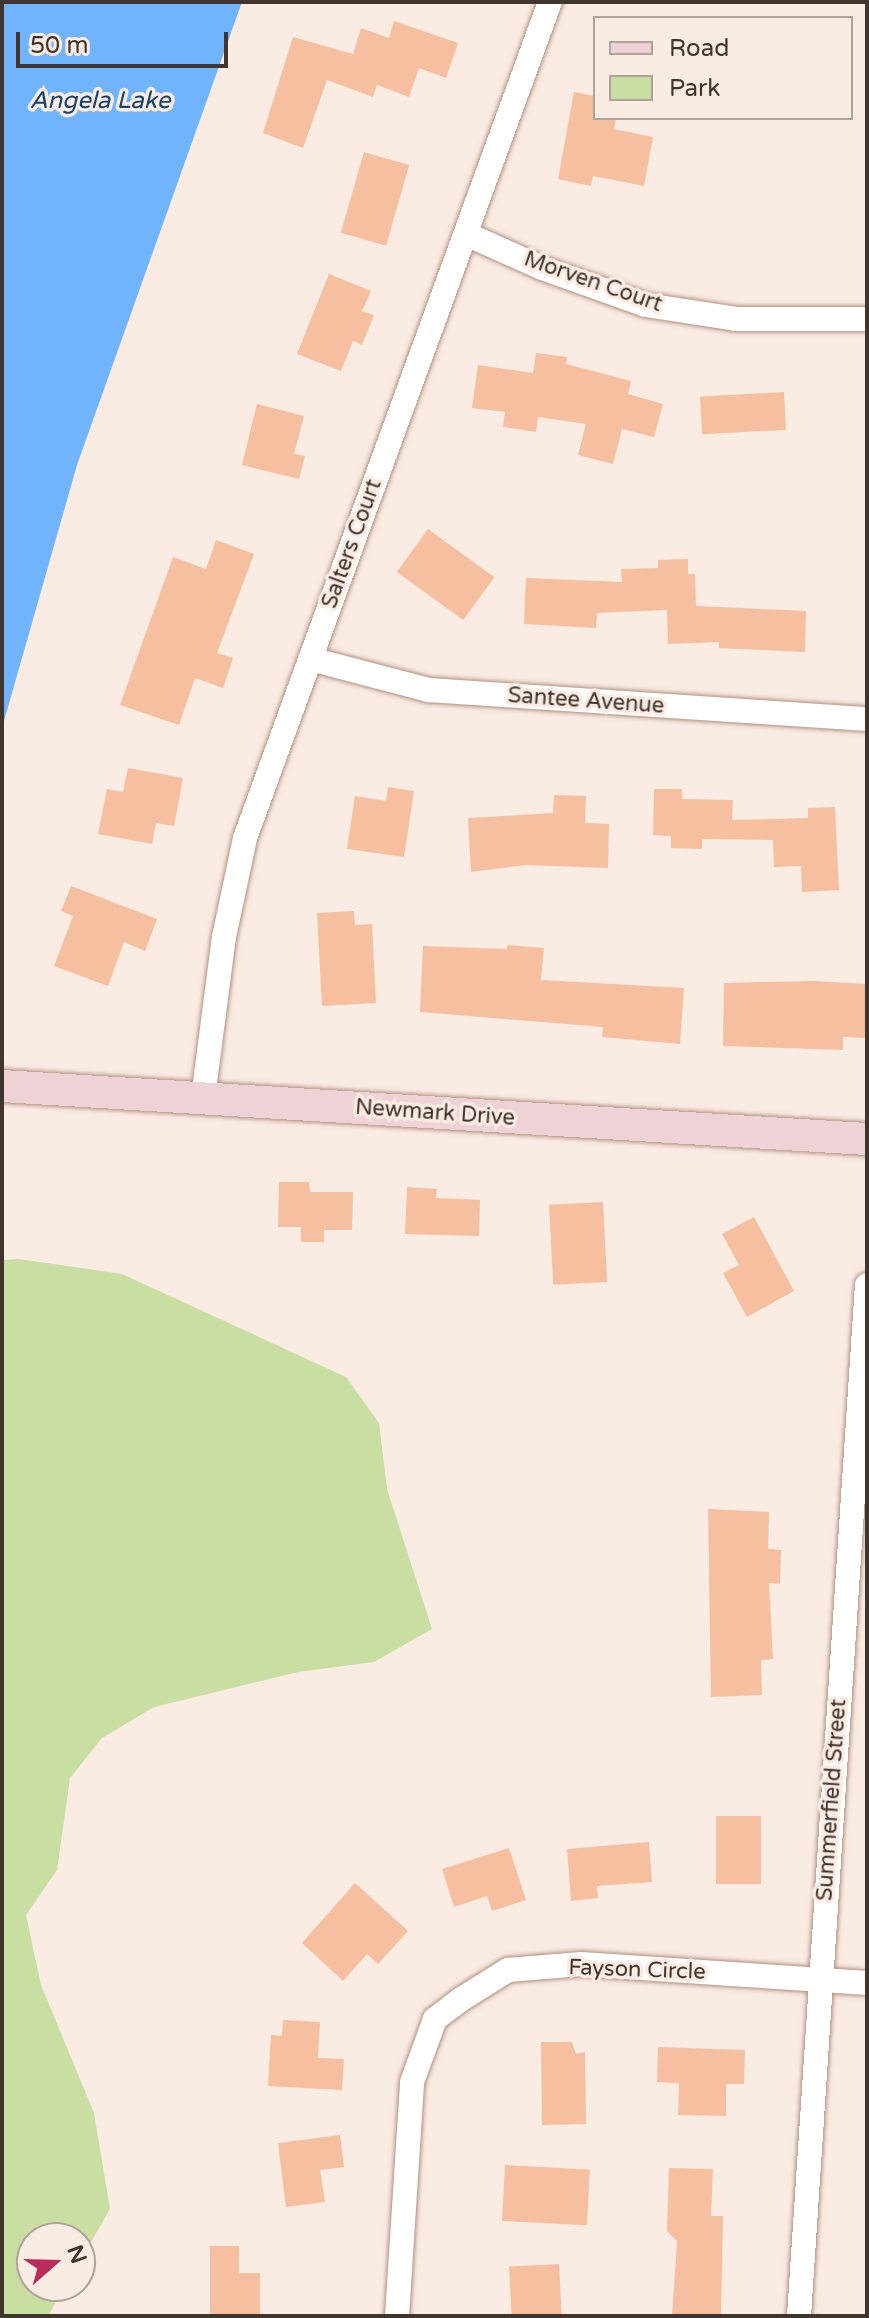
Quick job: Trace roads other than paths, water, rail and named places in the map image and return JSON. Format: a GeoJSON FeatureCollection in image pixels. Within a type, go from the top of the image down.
{"type":"FeatureCollection","features":[{"type":"Feature","properties":{"kind":"street","name":"Salters Court"},"geometry":{"type":"LineString","coordinates":[[203,1098],[224,937],[245,838],[550,2]]}},
{"type":"Feature","properties":{"kind":"street","name":"Morven Court"},"geometry":{"type":"LineString","coordinates":[[466,234],[542,268],[646,305],[736,319],[867,319]]}},
{"type":"Feature","properties":{"kind":"street","name":"Santee Avenue"},"geometry":{"type":"LineString","coordinates":[[310,659],[429,690],[867,719]]}},
{"type":"Feature","properties":{"kind":"street","name":"Newmark Drive"},"geometry":{"type":"LineString","coordinates":[[2,1086],[867,1139]]}},
{"type":"Feature","properties":{"kind":"street","name":"Summerfield Street"},"geometry":{"type":"LineString","coordinates":[[799,2316],[819,1980],[859,1543],[867,1285]]}},
{"type":"Feature","properties":{"kind":"street","name":"Fayson Circle"},"geometry":{"type":"LineString","coordinates":[[397,2316],[412,2082],[435,2019],[508,1970],[581,1964],[867,1983]]}},
{"type":"Feature","properties":{"kind":"water","name":"Angela Lake"},"geometry":{"type":"Polygon","coordinates":[[[2,2],[242,2],[77,465],[2,728],[2,2]]]}}]}
